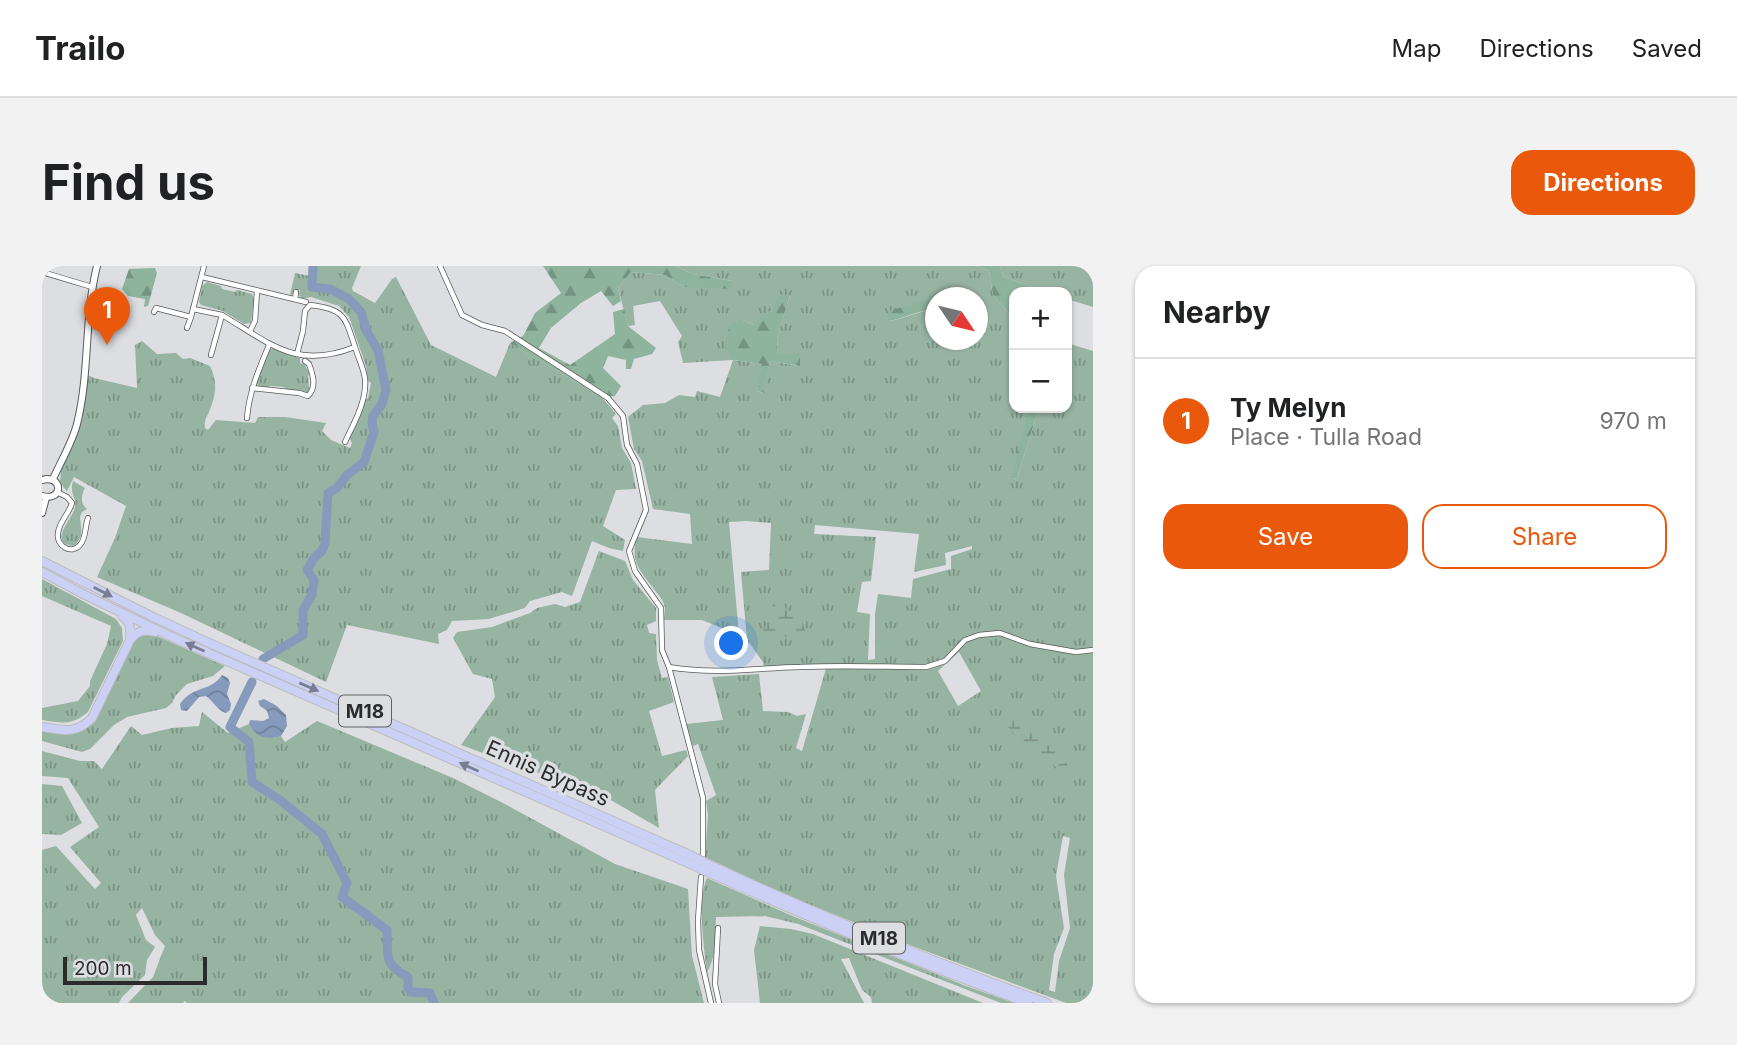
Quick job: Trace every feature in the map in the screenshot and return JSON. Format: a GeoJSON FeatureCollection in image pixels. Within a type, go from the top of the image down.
{"type":"FeatureCollection","features":[{"type":"Feature","properties":{"kind":"highway","name":"Ennis Bypass"},"geometry":{"type":"LineString","coordinates":[[42,561],[151,616],[689,859],[828,925],[1028,1003]]}},
{"type":"Feature","properties":{"kind":"highway","name":"Ennis Bypass"},"geometry":{"type":"LineString","coordinates":[[42,572],[172,637],[689,859]]}},
{"type":"Feature","properties":{"kind":"highway"},"geometry":{"type":"LineString","coordinates":[[42,727],[69,731],[82,727],[92,718],[130,640],[131,628],[126,619],[85,595]]}},
{"type":"Feature","properties":{"kind":"highway"},"geometry":{"type":"LineString","coordinates":[[130,640],[145,630],[172,637]]}},
{"type":"Feature","properties":{"kind":"highway","name":"Ennis Bypass"},"geometry":{"type":"LineString","coordinates":[[712,870],[1047,1003]]}},
{"type":"Feature","properties":{"kind":"main road"},"geometry":{"type":"LineString","coordinates":[[53,479],[76,425],[83,389],[92,287],[97,266]]}},
{"type":"Feature","properties":{"kind":"main road"},"geometry":{"type":"LineString","coordinates":[[42,480],[53,479],[58,486],[53,496],[44,497],[42,513]]}},
{"type":"Feature","properties":{"kind":"street"},"geometry":{"type":"LineString","coordinates":[[187,328],[204,266]]}},
{"type":"Feature","properties":{"kind":"street"},"geometry":{"type":"LineString","coordinates":[[440,266],[462,315],[482,325],[505,331],[608,398],[623,416],[627,445],[637,464],[646,510],[629,551],[635,571],[661,608],[662,650],[669,667],[703,798],[703,855]]}},
{"type":"Feature","properties":{"kind":"street"},"geometry":{"type":"LineString","coordinates":[[42,272],[92,287]]}},
{"type":"Feature","properties":{"kind":"street"},"geometry":{"type":"LineString","coordinates":[[202,277],[306,302]]}},
{"type":"Feature","properties":{"kind":"street"},"geometry":{"type":"LineString","coordinates":[[250,331],[254,321],[257,291]]}},
{"type":"Feature","properties":{"kind":"street"},"geometry":{"type":"LineString","coordinates":[[295,299],[296,292]]}},
{"type":"Feature","properties":{"kind":"street"},"geometry":{"type":"LineString","coordinates":[[297,354],[305,311],[310,305],[337,311],[346,321],[365,377],[365,389],[345,442]]}},
{"type":"Feature","properties":{"kind":"street"},"geometry":{"type":"LineString","coordinates":[[154,312],[156,308],[191,317]]}},
{"type":"Feature","properties":{"kind":"street"},"geometry":{"type":"LineString","coordinates":[[194,309],[222,315],[269,345],[284,351],[318,356],[337,354],[355,347]]}},
{"type":"Feature","properties":{"kind":"street"},"geometry":{"type":"LineString","coordinates":[[211,355],[222,315]]}},
{"type":"Feature","properties":{"kind":"street"},"geometry":{"type":"LineString","coordinates":[[247,418],[248,401],[269,345]]}},
{"type":"Feature","properties":{"kind":"street"},"geometry":{"type":"LineString","coordinates":[[252,388],[308,396],[314,383],[309,364],[305,362]]}},
{"type":"Feature","properties":{"kind":"street"},"geometry":{"type":"LineString","coordinates":[[57,492],[72,503],[58,530],[58,538],[68,550],[83,542],[88,519]]}},
{"type":"Feature","properties":{"kind":"street"},"geometry":{"type":"LineString","coordinates":[[669,667],[732,672],[799,667],[926,667],[945,661],[965,640],[979,635],[1000,633],[1030,644],[1076,652],[1093,650]]}},
{"type":"Feature","properties":{"kind":"street"},"geometry":{"type":"LineString","coordinates":[[701,877],[699,950],[711,1003]]}},
{"type":"Feature","properties":{"kind":"street"},"geometry":{"type":"LineString","coordinates":[[718,928],[715,984],[719,1003]]}},
{"type":"Feature","properties":{"kind":"street"},"geometry":{"type":"LineString","coordinates":[[704,978],[715,977]]}},
{"type":"Feature","properties":{"kind":"green space"},"geometry":{"type":"Polygon","coordinates":[[[317,266],[361,266],[353,291],[375,303],[396,277],[431,345],[496,377],[510,343],[602,397],[616,414],[612,418],[618,426],[622,448],[631,463],[636,489],[616,490],[603,526],[625,540],[623,551],[592,541],[572,596],[562,592],[530,601],[525,608],[489,619],[452,621],[447,630],[438,634],[439,644],[347,625],[326,682],[181,613],[97,577],[126,506],[74,477],[67,491],[60,481],[61,470],[82,420],[88,375],[137,388],[135,345],[142,341],[157,354],[176,353],[183,359],[190,358],[210,366],[215,389],[205,421],[205,428],[208,430],[216,420],[255,423],[258,417],[285,417],[326,423],[322,431],[331,440],[350,448],[352,443],[349,437],[368,398],[371,383],[368,381],[366,366],[349,317],[339,306],[311,297],[302,299],[300,290],[295,290],[294,294],[290,295],[295,273],[310,276],[309,282],[315,283],[317,266]]]}},
{"type":"Feature","properties":{"kind":"green space"},"geometry":{"type":"Polygon","coordinates":[[[543,266],[675,266],[693,274],[732,281],[731,289],[684,287],[665,275],[631,272],[618,288],[621,301],[613,306],[601,291],[581,303],[551,328],[539,348],[570,365],[615,334],[613,312],[624,309],[628,326],[656,348],[652,354],[634,359],[631,369],[626,369],[626,360],[608,356],[603,368],[621,386],[615,396],[602,397],[510,343],[523,336],[535,313],[561,293],[543,266]]]}},
{"type":"Feature","properties":{"kind":"green space"},"geometry":{"type":"Polygon","coordinates":[[[675,266],[977,266],[989,271],[993,295],[1009,313],[1009,413],[1027,413],[1012,479],[1017,478],[1037,413],[1072,413],[1072,345],[1093,351],[1093,1003],[1066,1003],[912,946],[779,892],[705,857],[708,815],[706,801],[716,795],[698,744],[693,746],[686,724],[723,720],[712,677],[759,674],[763,711],[788,712],[797,716],[806,714],[796,748],[802,751],[827,665],[764,667],[747,640],[741,572],[769,570],[771,523],[729,522],[739,635],[702,620],[664,620],[663,602],[642,574],[636,561],[637,537],[692,544],[690,514],[653,509],[642,461],[634,449],[628,417],[643,405],[665,403],[679,395],[695,397],[697,391],[720,397],[733,360],[683,363],[678,342],[682,336],[660,301],[633,306],[635,325],[628,326],[618,288],[631,272],[665,275],[684,287],[732,281],[693,274],[675,266]],[[790,295],[753,325],[741,319],[733,360],[763,364],[757,391],[763,393],[770,361],[799,366],[778,355],[777,338],[790,295]],[[815,525],[814,534],[876,537],[871,581],[862,582],[857,612],[870,614],[868,660],[875,659],[878,594],[911,598],[913,579],[951,569],[951,556],[972,549],[972,546],[945,553],[946,565],[914,572],[919,534],[815,525]],[[959,652],[938,671],[958,706],[981,691],[959,652]],[[1063,836],[1056,876],[1064,928],[1054,954],[1049,990],[1055,992],[1059,961],[1070,928],[1064,875],[1070,838],[1063,836]]]}},
{"type":"Feature","properties":{"kind":"green space"},"geometry":{"type":"Polygon","coordinates":[[[977,266],[1000,266],[1004,277],[1031,287],[1009,287],[1009,313],[993,295],[989,271],[977,266]]]}},
{"type":"Feature","properties":{"kind":"green space"},"geometry":{"type":"Polygon","coordinates":[[[1000,266],[1093,266],[1093,307],[1072,301],[1072,287],[1031,287],[1004,277],[1000,266]]]}},
{"type":"Feature","properties":{"kind":"green space"},"geometry":{"type":"Polygon","coordinates":[[[155,268],[157,273],[148,306],[144,307],[145,299],[128,296],[122,289],[129,269],[155,268]]]}},
{"type":"Feature","properties":{"kind":"green space"},"geometry":{"type":"Polygon","coordinates":[[[207,282],[221,286],[222,289],[252,294],[254,299],[251,323],[244,324],[223,311],[201,305],[199,302],[202,286],[207,282]]]}},
{"type":"Feature","properties":{"kind":"green space"},"geometry":{"type":"Polygon","coordinates":[[[779,294],[790,295],[777,338],[778,354],[800,353],[800,366],[770,361],[764,393],[757,391],[762,364],[733,360],[724,344],[730,325],[741,319],[753,325],[767,311],[772,312],[779,294]]]}},
{"type":"Feature","properties":{"kind":"green space"},"geometry":{"type":"Polygon","coordinates":[[[925,301],[925,311],[888,321],[888,311],[925,301]]]}},
{"type":"Feature","properties":{"kind":"green space"},"geometry":{"type":"Polygon","coordinates":[[[271,349],[300,358],[300,363],[304,364],[310,374],[310,392],[258,386],[256,382],[271,349]]]}},
{"type":"Feature","properties":{"kind":"green space"},"geometry":{"type":"Polygon","coordinates":[[[1027,413],[1037,413],[1017,478],[1011,479],[1027,413]]]}},
{"type":"Feature","properties":{"kind":"green space"},"geometry":{"type":"Polygon","coordinates":[[[73,481],[85,488],[82,499],[87,509],[80,517],[81,536],[74,546],[66,544],[61,536],[75,507],[73,481]]]}},
{"type":"Feature","properties":{"kind":"green space"},"geometry":{"type":"Polygon","coordinates":[[[599,551],[625,561],[633,580],[656,608],[656,621],[647,625],[649,633],[656,634],[657,660],[662,678],[668,677],[674,702],[649,711],[662,756],[686,750],[688,756],[655,790],[659,828],[609,799],[461,745],[495,697],[492,679],[473,674],[453,638],[457,632],[492,627],[537,608],[555,604],[565,607],[580,602],[599,551]]]}},
{"type":"Feature","properties":{"kind":"green space"},"geometry":{"type":"Polygon","coordinates":[[[42,579],[116,619],[122,628],[123,641],[88,712],[72,721],[42,720],[42,708],[78,701],[90,686],[107,644],[111,626],[42,596],[42,579]]]}},
{"type":"Feature","properties":{"kind":"green space"},"geometry":{"type":"Polygon","coordinates":[[[773,601],[781,602],[800,620],[805,630],[803,634],[785,637],[771,647],[762,643],[761,634],[772,610],[773,601]]]}},
{"type":"Feature","properties":{"kind":"green space"},"geometry":{"type":"Polygon","coordinates":[[[150,633],[225,666],[213,676],[187,684],[166,708],[127,717],[114,725],[90,749],[82,752],[42,741],[42,728],[78,731],[97,717],[133,641],[141,634],[150,633]]]}},
{"type":"Feature","properties":{"kind":"green space"},"geometry":{"type":"Polygon","coordinates":[[[202,712],[228,733],[249,724],[259,734],[271,738],[281,736],[285,742],[317,721],[453,778],[615,864],[688,889],[692,956],[704,1003],[128,1003],[153,977],[165,946],[155,935],[142,908],[136,915],[146,940],[155,947],[147,960],[145,975],[119,1003],[51,1003],[42,989],[42,850],[56,846],[95,889],[101,883],[70,847],[99,827],[68,778],[42,776],[42,751],[80,761],[94,761],[102,769],[131,726],[142,735],[172,728],[199,726],[202,712]]]}},
{"type":"Feature","properties":{"kind":"green space"},"geometry":{"type":"Polygon","coordinates":[[[1010,714],[1030,718],[1069,767],[1067,773],[1031,752],[1006,725],[1010,714]]]}},
{"type":"Feature","properties":{"kind":"green space"},"geometry":{"type":"Polygon","coordinates":[[[42,784],[62,786],[82,823],[61,835],[42,834],[42,784]]]}},
{"type":"Feature","properties":{"kind":"green space"},"geometry":{"type":"Polygon","coordinates":[[[707,878],[795,917],[1014,1003],[1001,1003],[798,924],[765,916],[716,917],[714,953],[707,972],[702,898],[707,878]]]}},
{"type":"Feature","properties":{"kind":"green space"},"geometry":{"type":"Polygon","coordinates":[[[760,926],[813,934],[983,1003],[872,1003],[871,997],[862,990],[849,958],[841,959],[864,1003],[760,1003],[754,950],[760,926]]]}},
{"type":"Feature","properties":{"kind":"water"},"geometry":{"type":"Polygon","coordinates":[[[222,675],[228,678],[230,683],[227,694],[230,710],[223,712],[206,696],[199,697],[187,711],[181,710],[180,704],[185,698],[213,684],[222,675]]]}},
{"type":"Feature","properties":{"kind":"water"},"geometry":{"type":"Polygon","coordinates":[[[264,699],[286,715],[287,726],[281,736],[262,737],[249,724],[250,720],[263,721],[269,718],[267,711],[258,701],[264,699]]]}},
{"type":"Feature","properties":{"kind":"waterway"},"geometry":{"type":"LineString","coordinates":[[263,659],[303,635],[303,610],[312,595],[314,580],[307,570],[325,543],[328,493],[364,462],[374,432],[373,416],[382,404],[386,390],[378,350],[367,332],[361,312],[349,299],[330,289],[312,287],[313,266]]}},
{"type":"Feature","properties":{"kind":"waterway"},"geometry":{"type":"LineString","coordinates":[[252,682],[230,727],[249,742],[252,782],[280,800],[322,834],[347,883],[342,897],[387,930],[387,953],[394,968],[408,977],[408,988],[411,992],[430,993],[434,1003]]}},
{"type":"Feature","properties":{"kind":"place","name":"Ty Melyn"},"geometry":{"type":"Point","coordinates":[107,345]}}]}
